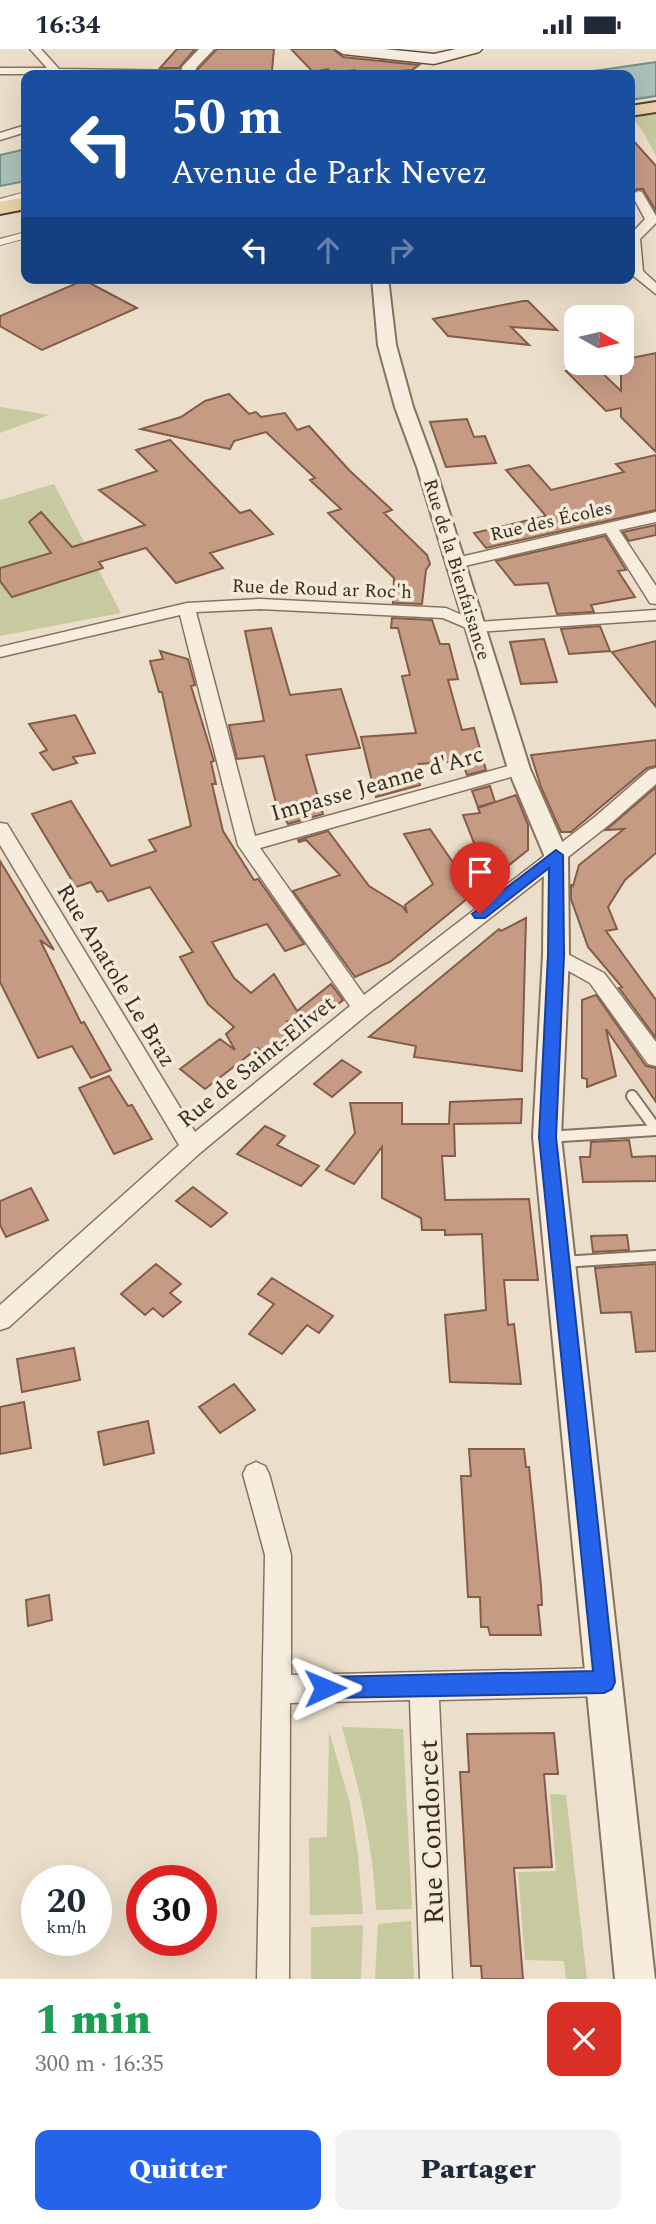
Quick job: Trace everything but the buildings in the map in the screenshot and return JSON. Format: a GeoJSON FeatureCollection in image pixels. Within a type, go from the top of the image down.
{"type":"FeatureCollection","features":[{"type":"Feature","properties":{"kind":"main road"},"geometry":{"type":"LineString","coordinates":[[343,49],[435,59],[474,49]]}},
{"type":"Feature","properties":{"kind":"main road"},"geometry":{"type":"LineString","coordinates":[[635,110],[656,107]]}},
{"type":"Feature","properties":{"kind":"main road"},"geometry":{"type":"LineString","coordinates":[[0,201],[21,198]]}},
{"type":"Feature","properties":{"kind":"main road"},"geometry":{"type":"LineString","coordinates":[[0,208],[21,200]]}},
{"type":"Feature","properties":{"kind":"street"},"geometry":{"type":"LineString","coordinates":[[35,49],[54,70]]}},
{"type":"Feature","properties":{"kind":"street"},"geometry":{"type":"LineString","coordinates":[[189,70],[207,49]]}},
{"type":"Feature","properties":{"kind":"street"},"geometry":{"type":"LineString","coordinates":[[0,71],[21,71]]}},
{"type":"Feature","properties":{"kind":"street"},"geometry":{"type":"LineString","coordinates":[[0,137],[21,130]]}},
{"type":"Feature","properties":{"kind":"street"},"geometry":{"type":"LineString","coordinates":[[635,195],[656,194]]}},
{"type":"Feature","properties":{"kind":"street"},"geometry":{"type":"LineString","coordinates":[[635,196],[652,220],[635,238],[638,267],[635,270]]}},
{"type":"Feature","properties":{"kind":"street"},"geometry":{"type":"LineString","coordinates":[[635,274],[656,290]]}},
{"type":"Feature","properties":{"kind":"street","name":"Rue de la Bienfaisance"},"geometry":{"type":"LineString","coordinates":[[381,284],[387,345],[404,407],[477,627],[519,769],[556,855]]}},
{"type":"Feature","properties":{"kind":"street","name":"Rue des Écoles"},"geometry":{"type":"LineString","coordinates":[[456,563],[656,517]]}},
{"type":"Feature","properties":{"kind":"street"},"geometry":{"type":"LineString","coordinates":[[610,528],[656,599]]}},
{"type":"Feature","properties":{"kind":"street","name":"Rue de Roud ar Roc'h"},"geometry":{"type":"LineString","coordinates":[[0,652],[187,608],[260,604],[446,613],[477,627]]}},
{"type":"Feature","properties":{"kind":"street","name":"Impasse Jeanne d'Arc"},"geometry":{"type":"LineString","coordinates":[[187,608],[248,845],[362,1008]]}},
{"type":"Feature","properties":{"kind":"street"},"geometry":{"type":"LineString","coordinates":[[477,627],[656,615]]}},
{"type":"Feature","properties":{"kind":"street","name":"Impasse Jeanne d'Arc"},"geometry":{"type":"LineString","coordinates":[[248,845],[519,769]]}},
{"type":"Feature","properties":{"kind":"street","name":"Rue de Saint-Elivet"},"geometry":{"type":"LineString","coordinates":[[0,1320],[192,1147],[362,1008],[603,820],[656,774]]}},
{"type":"Feature","properties":{"kind":"street","name":"Rue Anatole Le Braz"},"geometry":{"type":"LineString","coordinates":[[0,829],[192,1147]]}},
{"type":"Feature","properties":{"kind":"street"},"geometry":{"type":"LineString","coordinates":[[556,855],[556,955],[547,1137],[635,1979]]}},
{"type":"Feature","properties":{"kind":"street"},"geometry":{"type":"LineString","coordinates":[[556,955],[597,978],[656,1058]]}},
{"type":"Feature","properties":{"kind":"street"},"geometry":{"type":"LineString","coordinates":[[256,1474],[278,1555],[273,1979]]}},
{"type":"Feature","properties":{"kind":"street"},"geometry":{"type":"LineString","coordinates":[[276,1689],[604,1682]]}},
{"type":"Feature","properties":{"kind":"street","name":"Rue Condorcet"},"geometry":{"type":"LineString","coordinates":[[424,1686],[436,1979]]}},
{"type":"Feature","properties":{"kind":"lane"},"geometry":{"type":"LineString","coordinates":[[0,236],[10,244]]}},
{"type":"Feature","properties":{"kind":"lane"},"geometry":{"type":"LineString","coordinates":[[0,242],[10,244],[21,238]]}},
{"type":"Feature","properties":{"kind":"lane"},"geometry":{"type":"LineString","coordinates":[[632,1096],[656,1130]]}},
{"type":"Feature","properties":{"kind":"lane"},"geometry":{"type":"LineString","coordinates":[[547,1137],[656,1130]]}},
{"type":"Feature","properties":{"kind":"lane"},"geometry":{"type":"LineString","coordinates":[[562,1262],[656,1256]]}},
{"type":"Feature","properties":{"kind":"green space"},"geometry":{"type":"Polygon","coordinates":[[[656,112],[656,156],[635,122],[635,115],[656,112]]]}},
{"type":"Feature","properties":{"kind":"green space"},"geometry":{"type":"Polygon","coordinates":[[[0,407],[49,415],[0,433],[0,407]]]}},
{"type":"Feature","properties":{"kind":"green space"},"geometry":{"type":"Polygon","coordinates":[[[54,484],[121,613],[0,636],[0,500],[54,484]]]}},
{"type":"Feature","properties":{"kind":"green space"},"geometry":{"type":"Polygon","coordinates":[[[342,1727],[403,1729],[412,1909],[376,1910],[365,1818],[342,1727]]]}},
{"type":"Feature","properties":{"kind":"green space"},"geometry":{"type":"Polygon","coordinates":[[[329,1731],[350,1803],[363,1914],[310,1915],[309,1838],[327,1837],[329,1731]]]}},
{"type":"Feature","properties":{"kind":"green space"},"geometry":{"type":"Polygon","coordinates":[[[550,1794],[566,1795],[587,1979],[566,1979],[564,1961],[525,1960],[518,1872],[556,1871],[550,1794]]]}},
{"type":"Feature","properties":{"kind":"green space"},"geometry":{"type":"Polygon","coordinates":[[[411,1921],[414,1979],[375,1979],[378,1924],[411,1921]]]}},
{"type":"Feature","properties":{"kind":"green space"},"geometry":{"type":"Polygon","coordinates":[[[363,1925],[361,1979],[311,1979],[311,1927],[363,1925]]]}},
{"type":"Feature","properties":{"kind":"shaded area"},"geometry":{"type":"Polygon","coordinates":[[[656,62],[656,96],[635,99],[635,70],[601,70],[656,62]]]}},
{"type":"Feature","properties":{"kind":"shaded area"},"geometry":{"type":"Polygon","coordinates":[[[21,150],[21,182],[0,186],[0,155],[21,150]]]}},
{"type":"Feature","properties":{"kind":"waterway"},"geometry":{"type":"LineString","coordinates":[[382,60],[394,70]]}},
{"type":"Feature","properties":{"kind":"route"},"geometry":{"type":"LineString","coordinates":[[325,1688],[604,1682],[547,1137],[556,955],[556,855],[480,914]]}}]}
